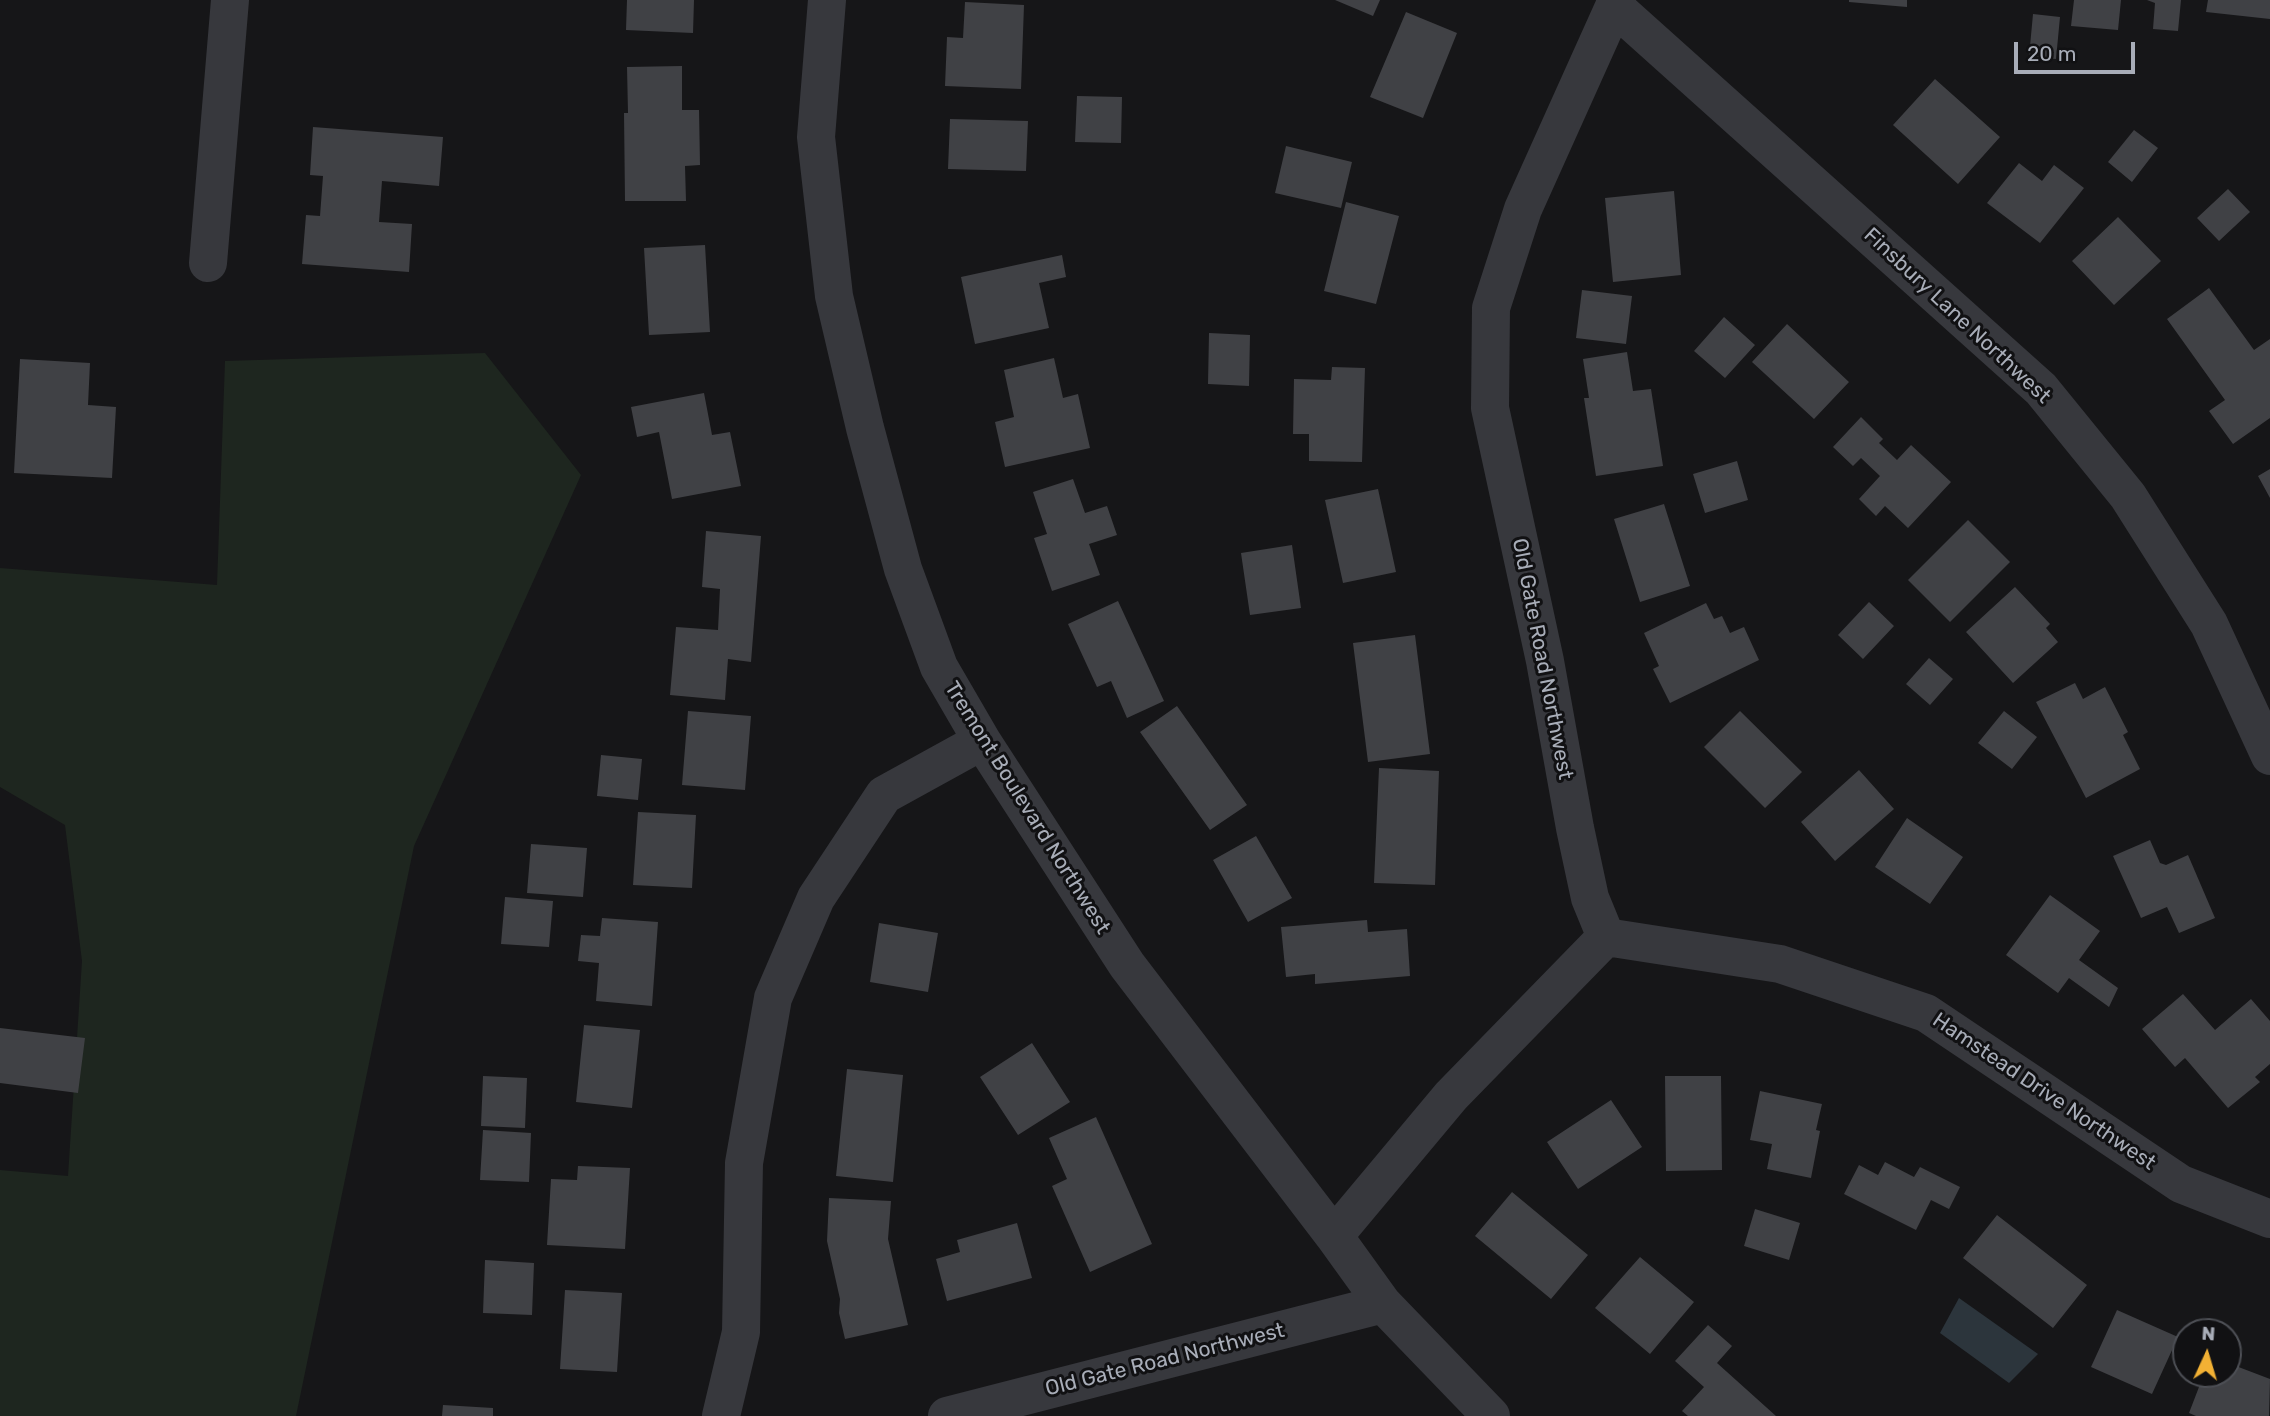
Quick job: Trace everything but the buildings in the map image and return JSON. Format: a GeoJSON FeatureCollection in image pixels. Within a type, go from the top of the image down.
{"type":"FeatureCollection","features":[{"type":"Feature","properties":{"kind":"street"},"geometry":{"type":"LineString","coordinates":[[208,263],[230,0]]}},
{"type":"Feature","properties":{"kind":"street","name":"Tremont Boulevard Northwest"},"geometry":{"type":"LineString","coordinates":[[827,0],[816,137],[834,296],[902,569],[939,667],[982,741],[1126,965],[1383,1304],[1491,1416]]}},
{"type":"Feature","properties":{"kind":"street","name":"Finsbury Lane Northwest"},"geometry":{"type":"LineString","coordinates":[[1616,3],[2041,389],[2128,496],[2209,624],[2270,756]]}},
{"type":"Feature","properties":{"kind":"street","name":"Old Gate Road Northwest"},"geometry":{"type":"LineString","coordinates":[[1606,937],[1590,898],[1545,661],[1490,408],[1491,308],[1523,209],[1616,3]]}},
{"type":"Feature","properties":{"kind":"street"},"geometry":{"type":"LineString","coordinates":[[721,1416],[741,1332],[744,1164],[773,998],[817,898],[884,795],[982,741]]}},
{"type":"Feature","properties":{"kind":"street"},"geometry":{"type":"LineString","coordinates":[[1334,1236],[1451,1096],[1606,937]]}},
{"type":"Feature","properties":{"kind":"street","name":"Hamstead Drive Northwest"},"geometry":{"type":"LineString","coordinates":[[1606,937],[1780,964],[1926,1013],[2182,1184],[2270,1219]]}},
{"type":"Feature","properties":{"kind":"street","name":"Old Gate Road Northwest"},"geometry":{"type":"LineString","coordinates":[[947,1416],[1383,1304]]}},
{"type":"Feature","properties":{"kind":"shaded area"},"geometry":{"type":"Polygon","coordinates":[[[485,353],[581,475],[414,846],[296,1416],[0,1416],[0,1170],[68,1176],[82,961],[65,825],[0,787],[0,568],[217,585],[225,361],[485,353]]]}},
{"type":"Feature","properties":{"kind":"shaded area"},"geometry":{"type":"Polygon","coordinates":[[[1959,1298],[2038,1354],[2009,1383],[1940,1333],[1959,1298]]]}}]}
